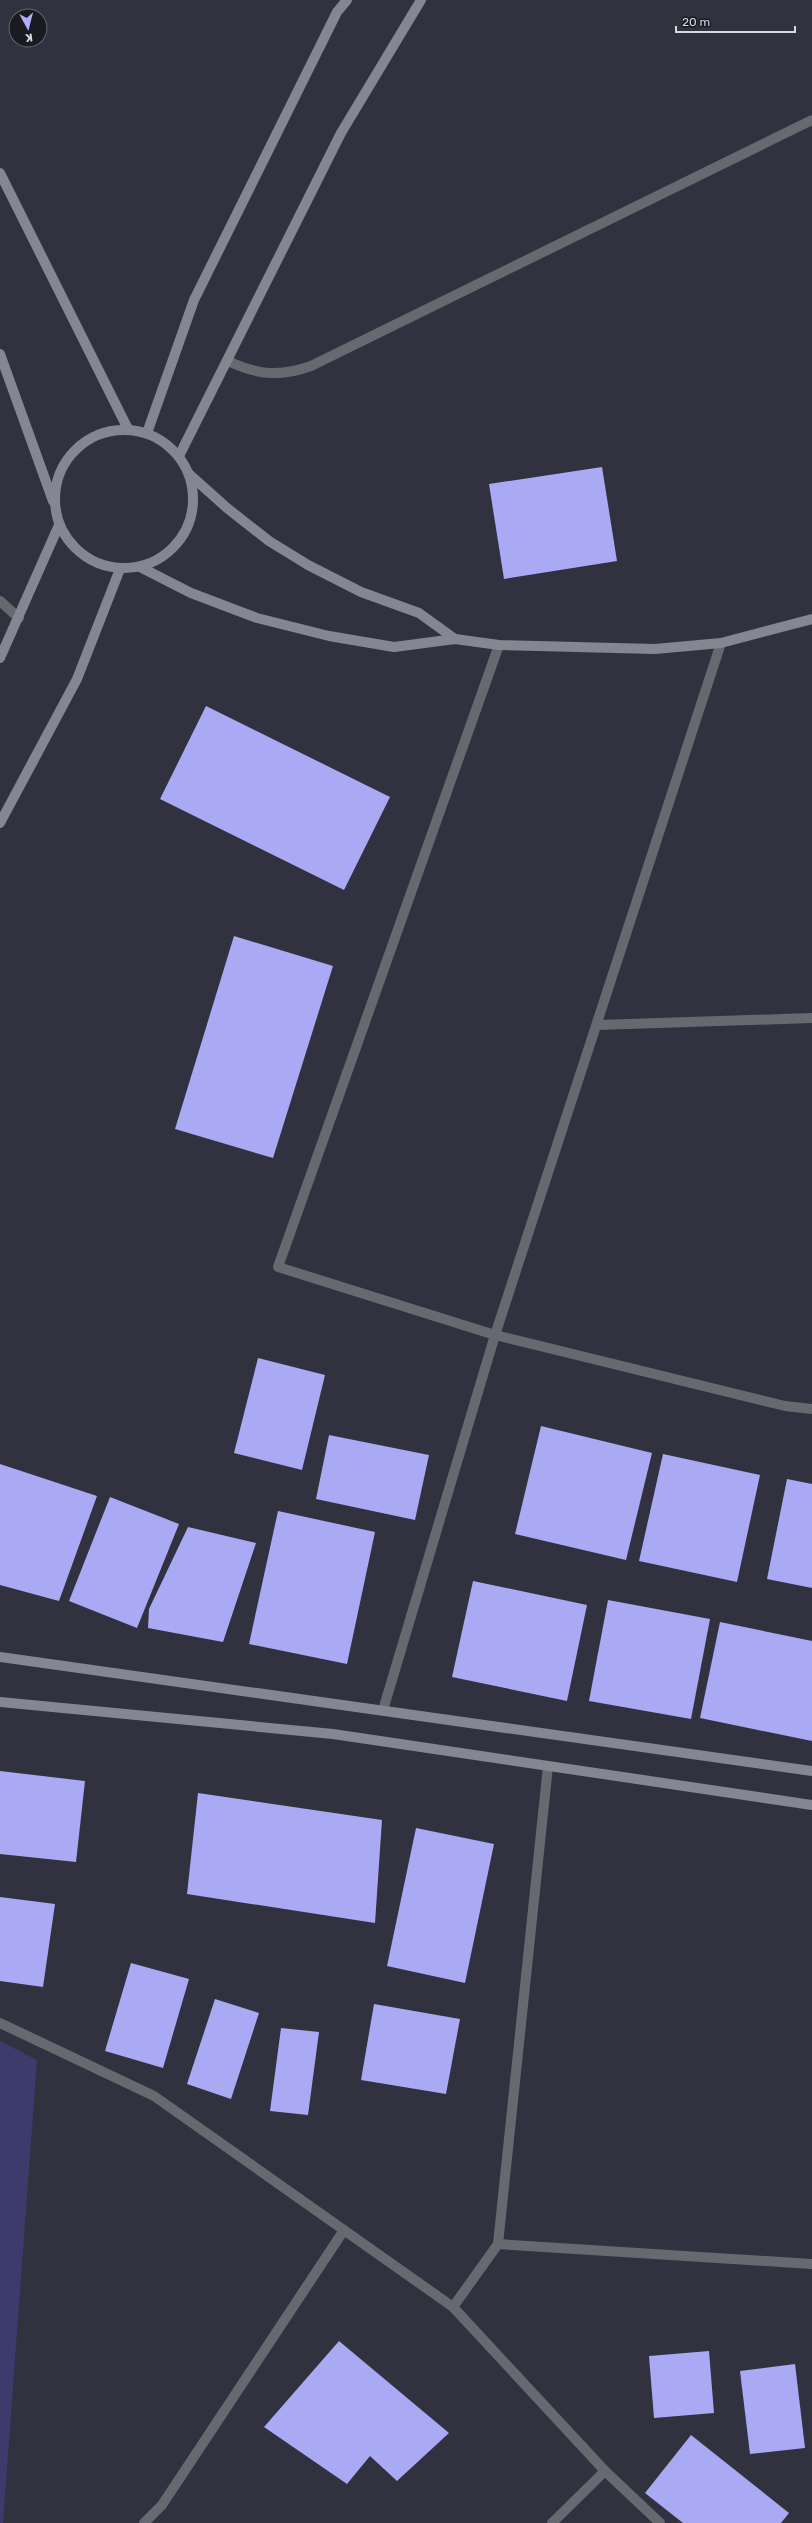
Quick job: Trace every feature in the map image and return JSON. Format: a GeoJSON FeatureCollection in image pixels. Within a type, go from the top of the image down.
{"type":"FeatureCollection","features":[{"type":"Feature","properties":{"kind":"street"},"geometry":{"type":"LineString","coordinates":[[147,433],[194,300],[337,12],[347,0]]}},
{"type":"Feature","properties":{"kind":"street"},"geometry":{"type":"LineString","coordinates":[[179,456],[228,361],[341,133],[421,0]]}},
{"type":"Feature","properties":{"kind":"street"},"geometry":{"type":"LineString","coordinates":[[228,361],[247,370],[267,374],[282,374],[311,366],[812,120]]}},
{"type":"Feature","properties":{"kind":"street"},"geometry":{"type":"LineString","coordinates":[[0,173],[128,429]]}},
{"type":"Feature","properties":{"kind":"street"},"geometry":{"type":"LineString","coordinates":[[0,354],[54,505],[59,525],[68,542],[83,556],[101,565],[120,569],[140,567],[159,560],[174,547],[186,531],[193,512],[194,493],[189,474],[179,456],[165,442],[147,433],[128,429],[108,431],[89,439],[73,451],[62,467],[55,485],[54,505]]}},
{"type":"Feature","properties":{"kind":"street"},"geometry":{"type":"LineString","coordinates":[[189,474],[227,508],[263,536],[308,565],[361,592],[419,613],[456,639]]}},
{"type":"Feature","properties":{"kind":"street"},"geometry":{"type":"LineString","coordinates":[[0,658],[59,525]]}},
{"type":"Feature","properties":{"kind":"street"},"geometry":{"type":"LineString","coordinates":[[140,567],[191,593],[257,618],[329,636],[394,647],[456,639],[499,645],[655,649],[721,643],[812,619]]}},
{"type":"Feature","properties":{"kind":"street"},"geometry":{"type":"LineString","coordinates":[[0,823],[76,679],[120,569]]}},
{"type":"Feature","properties":{"kind":"street"},"geometry":{"type":"LineString","coordinates":[[0,601],[19,618]]}},
{"type":"Feature","properties":{"kind":"street"},"geometry":{"type":"LineString","coordinates":[[383,1710],[495,1335],[721,643]]}},
{"type":"Feature","properties":{"kind":"street"},"geometry":{"type":"LineString","coordinates":[[499,645],[278,1267],[495,1335],[785,1406],[812,1409]]}},
{"type":"Feature","properties":{"kind":"street"},"geometry":{"type":"LineString","coordinates":[[597,1025],[812,1018]]}},
{"type":"Feature","properties":{"kind":"street"},"geometry":{"type":"LineString","coordinates":[[0,1657],[812,1771]]}},
{"type":"Feature","properties":{"kind":"street"},"geometry":{"type":"LineString","coordinates":[[0,1702],[334,1734],[812,1805]]}},
{"type":"Feature","properties":{"kind":"street"},"geometry":{"type":"LineString","coordinates":[[453,2306],[498,2244],[548,1766]]}},
{"type":"Feature","properties":{"kind":"street"},"geometry":{"type":"LineString","coordinates":[[0,2023],[154,2096],[453,2306],[606,2471],[660,2523]]}},
{"type":"Feature","properties":{"kind":"street"},"geometry":{"type":"LineString","coordinates":[[144,2523],[162,2505],[344,2230]]}},
{"type":"Feature","properties":{"kind":"street"},"geometry":{"type":"LineString","coordinates":[[498,2244],[812,2264]]}},
{"type":"Feature","properties":{"kind":"street"},"geometry":{"type":"LineString","coordinates":[[552,2523],[606,2471]]}},
{"type":"Feature","properties":{"kind":"shaded area"},"geometry":{"type":"Polygon","coordinates":[[[0,2041],[37,2060],[3,2523],[0,2523],[0,2041]]]}},
{"type":"Feature","properties":{"kind":"building"},"geometry":{"type":"Polygon","coordinates":[[[602,467],[617,561],[504,579],[489,484],[602,467]]]}},
{"type":"Feature","properties":{"kind":"building"},"geometry":{"type":"Polygon","coordinates":[[[206,706],[390,797],[344,890],[160,799],[206,706]]]}},
{"type":"Feature","properties":{"kind":"building"},"geometry":{"type":"Polygon","coordinates":[[[234,936],[333,966],[273,1158],[175,1129],[234,936]]]}},
{"type":"Feature","properties":{"kind":"building"},"geometry":{"type":"Polygon","coordinates":[[[258,1358],[325,1375],[302,1470],[234,1453],[258,1358]]]}},
{"type":"Feature","properties":{"kind":"building"},"geometry":{"type":"Polygon","coordinates":[[[541,1426],[652,1453],[626,1560],[515,1534],[541,1426]]]}},
{"type":"Feature","properties":{"kind":"building"},"geometry":{"type":"Polygon","coordinates":[[[329,1435],[429,1455],[415,1520],[316,1499],[329,1435]]]}},
{"type":"Feature","properties":{"kind":"building"},"geometry":{"type":"Polygon","coordinates":[[[663,1454],[760,1475],[737,1582],[639,1561],[663,1454]]]}},
{"type":"Feature","properties":{"kind":"building"},"geometry":{"type":"Polygon","coordinates":[[[0,1464],[97,1496],[59,1601],[0,1585],[0,1464]]]}},
{"type":"Feature","properties":{"kind":"building"},"geometry":{"type":"Polygon","coordinates":[[[787,1479],[812,1484],[812,1588],[767,1579],[787,1479]]]}},
{"type":"Feature","properties":{"kind":"building"},"geometry":{"type":"Polygon","coordinates":[[[110,1497],[179,1524],[137,1628],[69,1601],[110,1497]]]}},
{"type":"Feature","properties":{"kind":"building"},"geometry":{"type":"Polygon","coordinates":[[[278,1511],[375,1532],[347,1664],[249,1644],[278,1511]]]}},
{"type":"Feature","properties":{"kind":"building"},"geometry":{"type":"Polygon","coordinates":[[[188,1527],[256,1543],[223,1642],[148,1628],[149,1609],[188,1527]]]}},
{"type":"Feature","properties":{"kind":"building"},"geometry":{"type":"Polygon","coordinates":[[[473,1581],[587,1605],[567,1701],[452,1677],[473,1581]]]}},
{"type":"Feature","properties":{"kind":"building"},"geometry":{"type":"Polygon","coordinates":[[[608,1600],[710,1619],[691,1719],[589,1701],[608,1600]]]}},
{"type":"Feature","properties":{"kind":"building"},"geometry":{"type":"Polygon","coordinates":[[[720,1622],[812,1641],[812,1741],[700,1718],[720,1622]]]}},
{"type":"Feature","properties":{"kind":"building"},"geometry":{"type":"Polygon","coordinates":[[[0,1771],[85,1781],[76,1862],[0,1854],[0,1771]]]}},
{"type":"Feature","properties":{"kind":"building"},"geometry":{"type":"Polygon","coordinates":[[[198,1793],[382,1820],[375,1923],[187,1894],[198,1793]]]}},
{"type":"Feature","properties":{"kind":"building"},"geometry":{"type":"Polygon","coordinates":[[[416,1828],[494,1844],[465,1983],[387,1966],[416,1828]]]}},
{"type":"Feature","properties":{"kind":"building"},"geometry":{"type":"Polygon","coordinates":[[[0,1897],[55,1904],[43,1987],[0,1981],[0,1897]]]}},
{"type":"Feature","properties":{"kind":"building"},"geometry":{"type":"Polygon","coordinates":[[[131,1963],[189,1979],[163,2068],[105,2051],[131,1963]]]}},
{"type":"Feature","properties":{"kind":"building"},"geometry":{"type":"Polygon","coordinates":[[[215,1999],[259,2013],[231,2099],[187,2084],[215,1999]]]}},
{"type":"Feature","properties":{"kind":"building"},"geometry":{"type":"Polygon","coordinates":[[[374,2004],[460,2019],[446,2094],[361,2080],[374,2004]]]}},
{"type":"Feature","properties":{"kind":"building"},"geometry":{"type":"Polygon","coordinates":[[[281,2028],[319,2032],[308,2115],[270,2111],[281,2028]]]}},
{"type":"Feature","properties":{"kind":"building"},"geometry":{"type":"Polygon","coordinates":[[[339,2341],[449,2433],[397,2481],[370,2456],[347,2484],[264,2427],[339,2341]]]}},
{"type":"Feature","properties":{"kind":"building"},"geometry":{"type":"Polygon","coordinates":[[[709,2351],[714,2413],[654,2418],[649,2356],[709,2351]]]}},
{"type":"Feature","properties":{"kind":"building"},"geometry":{"type":"Polygon","coordinates":[[[795,2364],[805,2448],[750,2454],[740,2371],[795,2364]]]}},
{"type":"Feature","properties":{"kind":"building"},"geometry":{"type":"Polygon","coordinates":[[[691,2435],[789,2513],[781,2523],[683,2523],[645,2493],[691,2435]]]}}]}
